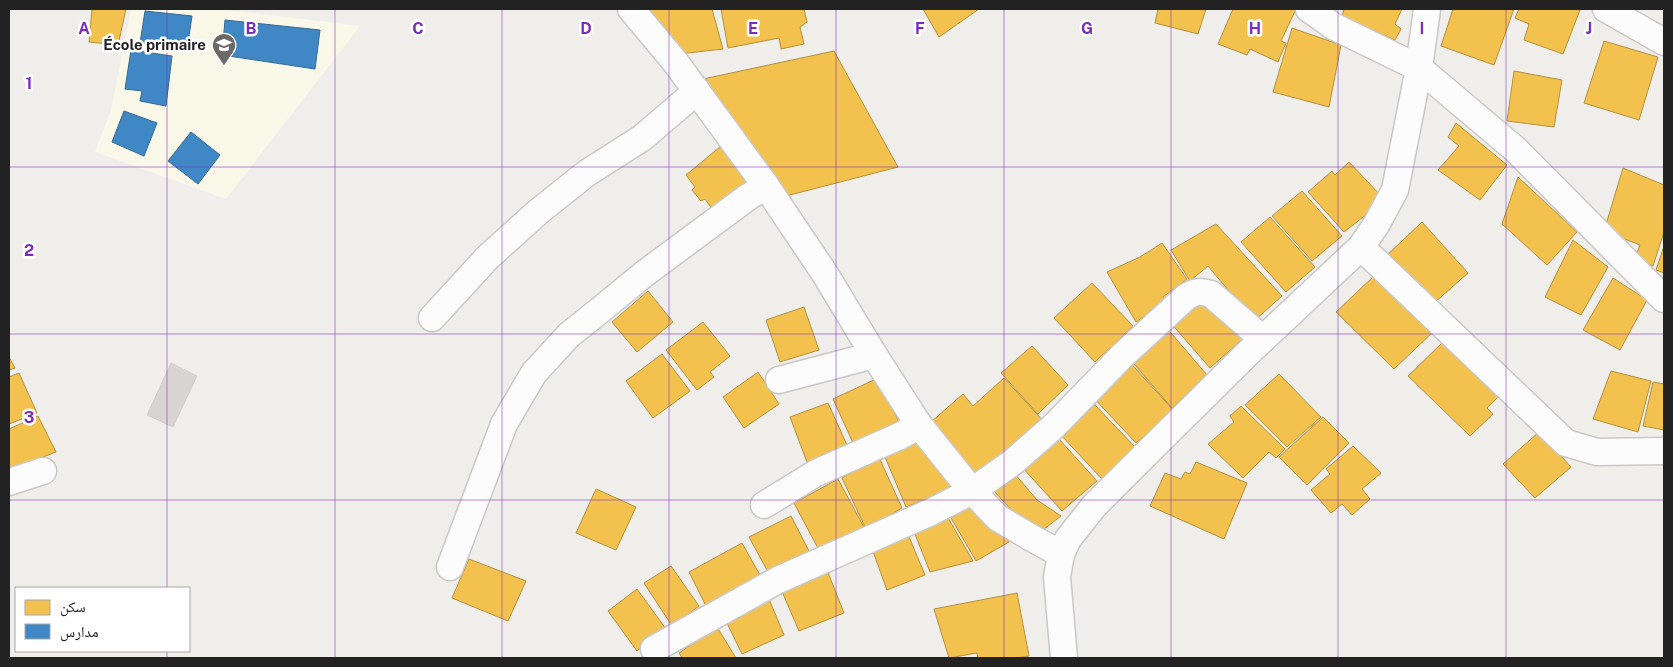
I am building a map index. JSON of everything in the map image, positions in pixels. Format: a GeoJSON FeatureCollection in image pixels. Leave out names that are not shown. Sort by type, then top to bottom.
{"type":"FeatureCollection","features":[{"type":"Feature","properties":{"kind":"street"},"geometry":{"type":"LineString","coordinates":[[631,9],[676,63],[766,186],[825,274],[919,425],[972,491],[998,518],[1061,554]]}},
{"type":"Feature","properties":{"kind":"street"},"geometry":{"type":"LineString","coordinates":[[1309,9],[1333,26],[1419,68],[1515,149],[1664,299]]}},
{"type":"Feature","properties":{"kind":"street"},"geometry":{"type":"LineString","coordinates":[[1064,658],[1057,577],[1061,554],[1068,539],[1094,506],[1263,339],[1361,247],[1376,226],[1395,190],[1419,68],[1427,9]]}},
{"type":"Feature","properties":{"kind":"street"},"geometry":{"type":"LineString","coordinates":[[1606,9],[1664,42]]}},
{"type":"Feature","properties":{"kind":"street"},"geometry":{"type":"LineString","coordinates":[[432,318],[488,257],[538,212],[587,173],[642,138],[697,92]]}},
{"type":"Feature","properties":{"kind":"street"},"geometry":{"type":"LineString","coordinates":[[450,567],[504,424],[534,373],[569,335],[644,274],[766,186]]}},
{"type":"Feature","properties":{"kind":"street"},"geometry":{"type":"LineString","coordinates":[[1361,247],[1566,442],[1597,452],[1664,451]]}},
{"type":"Feature","properties":{"kind":"street"},"geometry":{"type":"LineString","coordinates":[[654,649],[778,580],[931,512],[972,491],[1013,462],[1054,426],[1122,356],[1193,292],[1202,291],[1211,294],[1263,339]]}},
{"type":"Feature","properties":{"kind":"street"},"geometry":{"type":"LineString","coordinates":[[779,380],[874,355]]}},
{"type":"Feature","properties":{"kind":"street"},"geometry":{"type":"LineString","coordinates":[[764,505],[816,473],[902,435],[919,425]]}},
{"type":"Feature","properties":{"kind":"street"},"geometry":{"type":"LineString","coordinates":[[9,482],[43,471]]}},
{"type":"Feature","properties":{"kind":"shaded area","name":"École primaire"},"geometry":{"type":"Polygon","coordinates":[[[131,9],[218,9],[360,26],[226,199],[95,152],[111,110],[131,9]]]}},
{"type":"Feature","properties":{"kind":"building: سكن"},"geometry":{"type":"Polygon","coordinates":[[[92,9],[126,9],[118,45],[89,42],[92,9]]]}},
{"type":"Feature","properties":{"kind":"building: سكن"},"geometry":{"type":"Polygon","coordinates":[[[647,9],[712,9],[723,49],[679,54],[647,9]]]}},
{"type":"Feature","properties":{"kind":"building: سكن"},"geometry":{"type":"Polygon","coordinates":[[[721,9],[804,9],[807,22],[800,27],[804,44],[781,49],[779,38],[728,48],[721,9]]]}},
{"type":"Feature","properties":{"kind":"building: سكن"},"geometry":{"type":"Polygon","coordinates":[[[923,9],[979,9],[939,37],[923,9]]]}},
{"type":"Feature","properties":{"kind":"building: سكن"},"geometry":{"type":"Polygon","coordinates":[[[1158,9],[1206,9],[1198,34],[1155,23],[1158,9]]]}},
{"type":"Feature","properties":{"kind":"building: سكن"},"geometry":{"type":"Polygon","coordinates":[[[1233,9],[1296,9],[1281,41],[1286,43],[1278,62],[1250,49],[1247,55],[1218,44],[1233,9]]]}},
{"type":"Feature","properties":{"kind":"building: سكن"},"geometry":{"type":"Polygon","coordinates":[[[1340,9],[1402,9],[1395,24],[1401,29],[1395,40],[1370,29],[1340,22],[1344,10],[1340,9]]]}},
{"type":"Feature","properties":{"kind":"building: سكن"},"geometry":{"type":"Polygon","coordinates":[[[1453,9],[1514,9],[1494,65],[1441,46],[1453,9]]]}},
{"type":"Feature","properties":{"kind":"building: سكن"},"geometry":{"type":"Polygon","coordinates":[[[1519,9],[1580,10],[1563,54],[1524,40],[1529,24],[1515,18],[1519,9]]]}},
{"type":"Feature","properties":{"kind":"building: سكن"},"geometry":{"type":"Polygon","coordinates":[[[1292,28],[1341,45],[1329,107],[1273,92],[1292,28]]]}},
{"type":"Feature","properties":{"kind":"building: سكن"},"geometry":{"type":"Polygon","coordinates":[[[1604,41],[1658,57],[1639,120],[1584,103],[1604,41]]]}},
{"type":"Feature","properties":{"kind":"building: سكن"},"geometry":{"type":"Polygon","coordinates":[[[834,51],[898,167],[786,196],[703,79],[834,51]]]}},
{"type":"Feature","properties":{"kind":"building: سكن"},"geometry":{"type":"Polygon","coordinates":[[[1514,71],[1562,80],[1554,127],[1507,121],[1514,71]]]}},
{"type":"Feature","properties":{"kind":"building: سكن"},"geometry":{"type":"Polygon","coordinates":[[[1456,123],[1507,165],[1480,200],[1438,170],[1459,146],[1448,137],[1456,123]]]}},
{"type":"Feature","properties":{"kind":"building: سكن"},"geometry":{"type":"Polygon","coordinates":[[[721,146],[749,181],[713,210],[705,199],[701,201],[692,190],[695,187],[686,175],[721,146]]]}},
{"type":"Feature","properties":{"kind":"building: سكن"},"geometry":{"type":"Polygon","coordinates":[[[1349,162],[1383,198],[1370,208],[1372,210],[1344,232],[1308,192],[1332,171],[1335,175],[1349,162]]]}},
{"type":"Feature","properties":{"kind":"building: سكن"},"geometry":{"type":"Polygon","coordinates":[[[1623,168],[1664,185],[1664,232],[1653,266],[1635,258],[1640,245],[1604,231],[1623,168]]]}},
{"type":"Feature","properties":{"kind":"building: سكن"},"geometry":{"type":"Polygon","coordinates":[[[1518,177],[1577,232],[1547,265],[1502,224],[1518,177]]]}},
{"type":"Feature","properties":{"kind":"building: سكن"},"geometry":{"type":"Polygon","coordinates":[[[1302,191],[1342,236],[1312,261],[1272,216],[1302,191]]]}},
{"type":"Feature","properties":{"kind":"building: سكن"},"geometry":{"type":"Polygon","coordinates":[[[1270,217],[1315,267],[1286,292],[1241,242],[1270,217]]]}},
{"type":"Feature","properties":{"kind":"building: سكن"},"geometry":{"type":"Polygon","coordinates":[[[1422,222],[1468,273],[1433,304],[1384,258],[1422,222]]]}},
{"type":"Feature","properties":{"kind":"building: سكن"},"geometry":{"type":"Polygon","coordinates":[[[1216,224],[1282,296],[1254,321],[1208,266],[1190,281],[1171,250],[1216,224]]]}},
{"type":"Feature","properties":{"kind":"building: سكن"},"geometry":{"type":"Polygon","coordinates":[[[1573,240],[1608,267],[1581,315],[1545,297],[1573,240]]]}},
{"type":"Feature","properties":{"kind":"building: سكن"},"geometry":{"type":"Polygon","coordinates":[[[1162,243],[1187,279],[1163,297],[1166,301],[1136,322],[1107,272],[1140,257],[1162,243]]]}},
{"type":"Feature","properties":{"kind":"building: سكن"},"geometry":{"type":"Polygon","coordinates":[[[1664,246],[1664,273],[1656,270],[1664,246]]]}},
{"type":"Feature","properties":{"kind":"building: سكن"},"geometry":{"type":"Polygon","coordinates":[[[1375,275],[1434,331],[1394,369],[1336,312],[1375,275]]]}},
{"type":"Feature","properties":{"kind":"building: سكن"},"geometry":{"type":"Polygon","coordinates":[[[1613,278],[1647,300],[1620,350],[1583,330],[1613,278]]]}},
{"type":"Feature","properties":{"kind":"building: سكن"},"geometry":{"type":"Polygon","coordinates":[[[1092,283],[1133,326],[1095,362],[1054,318],[1092,283]]]}},
{"type":"Feature","properties":{"kind":"building: سكن"},"geometry":{"type":"Polygon","coordinates":[[[648,291],[673,322],[637,352],[612,322],[648,291]]]}},
{"type":"Feature","properties":{"kind":"building: سكن"},"geometry":{"type":"Polygon","coordinates":[[[1199,295],[1244,338],[1210,368],[1169,321],[1199,295]]]}},
{"type":"Feature","properties":{"kind":"building: سكن"},"geometry":{"type":"Polygon","coordinates":[[[804,307],[819,350],[780,362],[766,320],[804,307]]]}},
{"type":"Feature","properties":{"kind":"building: سكن"},"geometry":{"type":"Polygon","coordinates":[[[703,322],[730,356],[710,372],[714,377],[697,390],[666,350],[703,322]]]}},
{"type":"Feature","properties":{"kind":"building: سكن"},"geometry":{"type":"Polygon","coordinates":[[[1165,326],[1207,375],[1172,408],[1128,357],[1165,326]]]}},
{"type":"Feature","properties":{"kind":"building: سكن"},"geometry":{"type":"Polygon","coordinates":[[[1442,343],[1498,397],[1487,408],[1493,414],[1470,436],[1408,376],[1442,343]]]}},
{"type":"Feature","properties":{"kind":"building: سكن"},"geometry":{"type":"Polygon","coordinates":[[[1032,346],[1068,385],[1038,414],[1001,373],[1032,346]]]}},
{"type":"Feature","properties":{"kind":"building: سكن"},"geometry":{"type":"Polygon","coordinates":[[[662,354],[690,391],[653,418],[626,381],[662,354]]]}},
{"type":"Feature","properties":{"kind":"building: سكن"},"geometry":{"type":"Polygon","coordinates":[[[9,357],[15,368],[9,370],[9,357]]]}},
{"type":"Feature","properties":{"kind":"building: سكن"},"geometry":{"type":"Polygon","coordinates":[[[1127,359],[1174,411],[1136,443],[1091,395],[1127,359]]]}},
{"type":"Feature","properties":{"kind":"building: سكن"},"geometry":{"type":"Polygon","coordinates":[[[1611,371],[1651,381],[1638,432],[1593,419],[1611,371]]]}},
{"type":"Feature","properties":{"kind":"building: سكن"},"geometry":{"type":"Polygon","coordinates":[[[758,372],[779,404],[744,428],[723,397],[758,372]]]}},
{"type":"Feature","properties":{"kind":"building: سكن"},"geometry":{"type":"Polygon","coordinates":[[[19,373],[37,413],[9,424],[9,377],[19,373]]]}},
{"type":"Feature","properties":{"kind":"building: سكن"},"geometry":{"type":"Polygon","coordinates":[[[1279,374],[1321,417],[1287,447],[1245,405],[1279,374]]]}},
{"type":"Feature","properties":{"kind":"building: سكن"},"geometry":{"type":"Polygon","coordinates":[[[878,378],[899,422],[854,445],[833,399],[878,378]]]}},
{"type":"Feature","properties":{"kind":"building: سكن"},"geometry":{"type":"Polygon","coordinates":[[[1004,378],[1046,424],[981,480],[943,441],[931,422],[963,394],[973,406],[1004,378]]]}},
{"type":"Feature","properties":{"kind":"building: سكن"},"geometry":{"type":"Polygon","coordinates":[[[1653,382],[1664,384],[1664,430],[1643,426],[1653,382]]]}},
{"type":"Feature","properties":{"kind":"building: سكن"},"geometry":{"type":"Polygon","coordinates":[[[828,403],[847,445],[807,462],[790,417],[828,403]]]}},
{"type":"Feature","properties":{"kind":"building: سكن"},"geometry":{"type":"Polygon","coordinates":[[[1094,404],[1136,448],[1102,479],[1059,433],[1094,404]]]}},
{"type":"Feature","properties":{"kind":"building: سكن"},"geometry":{"type":"Polygon","coordinates":[[[1241,406],[1285,449],[1276,458],[1269,452],[1243,478],[1208,444],[1234,422],[1230,416],[1241,406]]]}},
{"type":"Feature","properties":{"kind":"building: سكن"},"geometry":{"type":"Polygon","coordinates":[[[38,416],[56,452],[9,470],[9,429],[38,416]]]}},
{"type":"Feature","properties":{"kind":"building: سكن"},"geometry":{"type":"Polygon","coordinates":[[[1323,417],[1349,443],[1307,485],[1279,457],[1323,417]]]}},
{"type":"Feature","properties":{"kind":"building: سكن"},"geometry":{"type":"Polygon","coordinates":[[[1539,432],[1571,467],[1535,498],[1503,464],[1539,432]]]}},
{"type":"Feature","properties":{"kind":"building: سكن"},"geometry":{"type":"Polygon","coordinates":[[[1058,438],[1097,481],[1062,511],[1021,466],[1058,438]]]}},
{"type":"Feature","properties":{"kind":"building: سكن"},"geometry":{"type":"Polygon","coordinates":[[[915,439],[957,487],[906,507],[883,452],[915,439]]]}},
{"type":"Feature","properties":{"kind":"building: سكن"},"geometry":{"type":"Polygon","coordinates":[[[1353,446],[1381,473],[1362,489],[1370,499],[1352,515],[1342,504],[1331,513],[1311,490],[1330,474],[1326,469],[1353,446]]]}},
{"type":"Feature","properties":{"kind":"building: سكن"},"geometry":{"type":"Polygon","coordinates":[[[878,455],[902,508],[866,529],[842,478],[878,455]]]}},
{"type":"Feature","properties":{"kind":"building: سكن"},"geometry":{"type":"Polygon","coordinates":[[[1196,462],[1247,483],[1224,539],[1150,506],[1165,473],[1181,479],[1185,472],[1190,474],[1196,462]]]}},
{"type":"Feature","properties":{"kind":"building: سكن"},"geometry":{"type":"Polygon","coordinates":[[[1014,473],[1037,500],[1061,516],[1035,536],[993,490],[1014,473]]]}},
{"type":"Feature","properties":{"kind":"building: سكن"},"geometry":{"type":"Polygon","coordinates":[[[838,479],[865,529],[820,552],[794,503],[838,479]]]}},
{"type":"Feature","properties":{"kind":"building: سكن"},"geometry":{"type":"Polygon","coordinates":[[[596,489],[636,507],[616,550],[576,533],[596,489]]]}},
{"type":"Feature","properties":{"kind":"building: سكن"},"geometry":{"type":"Polygon","coordinates":[[[976,502],[1009,542],[976,561],[951,518],[976,502]]]}},
{"type":"Feature","properties":{"kind":"building: سكن"},"geometry":{"type":"Polygon","coordinates":[[[791,516],[810,553],[768,572],[749,537],[791,516]]]}},
{"type":"Feature","properties":{"kind":"building: سكن"},"geometry":{"type":"Polygon","coordinates":[[[947,516],[973,561],[930,572],[913,529],[947,516]]]}},
{"type":"Feature","properties":{"kind":"building: سكن"},"geometry":{"type":"Polygon","coordinates":[[[907,532],[925,575],[887,590],[871,546],[907,532]]]}},
{"type":"Feature","properties":{"kind":"building: سكن"},"geometry":{"type":"Polygon","coordinates":[[[742,543],[760,575],[706,606],[689,572],[742,543]]]}},
{"type":"Feature","properties":{"kind":"building: سكن"},"geometry":{"type":"Polygon","coordinates":[[[469,559],[526,581],[508,621],[452,598],[469,559]]]}},
{"type":"Feature","properties":{"kind":"building: سكن"},"geometry":{"type":"Polygon","coordinates":[[[671,566],[699,606],[672,626],[644,583],[671,566]]]}},
{"type":"Feature","properties":{"kind":"building: سكن"},"geometry":{"type":"Polygon","coordinates":[[[827,570],[844,613],[799,631],[781,589],[827,570]]]}},
{"type":"Feature","properties":{"kind":"building: سكن"},"geometry":{"type":"Polygon","coordinates":[[[637,589],[666,629],[637,651],[608,611],[637,589]]]}},
{"type":"Feature","properties":{"kind":"building: سكن"},"geometry":{"type":"Polygon","coordinates":[[[1017,593],[1029,656],[978,658],[977,653],[949,658],[934,609],[1017,593]]]}},
{"type":"Feature","properties":{"kind":"building: سكن"},"geometry":{"type":"Polygon","coordinates":[[[769,599],[784,635],[742,654],[726,621],[769,599]]]}},
{"type":"Feature","properties":{"kind":"building: سكن"},"geometry":{"type":"Polygon","coordinates":[[[717,627],[736,658],[682,658],[679,653],[717,627]]]}},
{"type":"Feature","properties":{"kind":"building: مدارس"},"geometry":{"type":"Polygon","coordinates":[[[145,11],[192,16],[187,49],[140,43],[145,11]]]}},
{"type":"Feature","properties":{"kind":"building: مدارس"},"geometry":{"type":"Polygon","coordinates":[[[225,20],[320,30],[315,69],[222,55],[225,20]]]}},
{"type":"Feature","properties":{"kind":"building: مدارس"},"geometry":{"type":"Polygon","coordinates":[[[131,50],[172,56],[166,106],[140,101],[142,91],[125,89],[131,50]]]}},
{"type":"Feature","properties":{"kind":"building: مدارس"},"geometry":{"type":"Polygon","coordinates":[[[124,111],[157,123],[144,156],[112,142],[124,111]]]}},
{"type":"Feature","properties":{"kind":"building: مدارس"},"geometry":{"type":"Polygon","coordinates":[[[191,132],[220,155],[198,184],[168,161],[191,132]]]}},
{"type":"Feature","properties":{"kind":"building: أخرى"},"geometry":{"type":"Polygon","coordinates":[[[171,363],[197,376],[173,427],[147,415],[171,363]]]}},
{"type":"Feature","properties":{"kind":"place","name":"École primaire"},"geometry":{"type":"Point","coordinates":[224,66]}}]}
